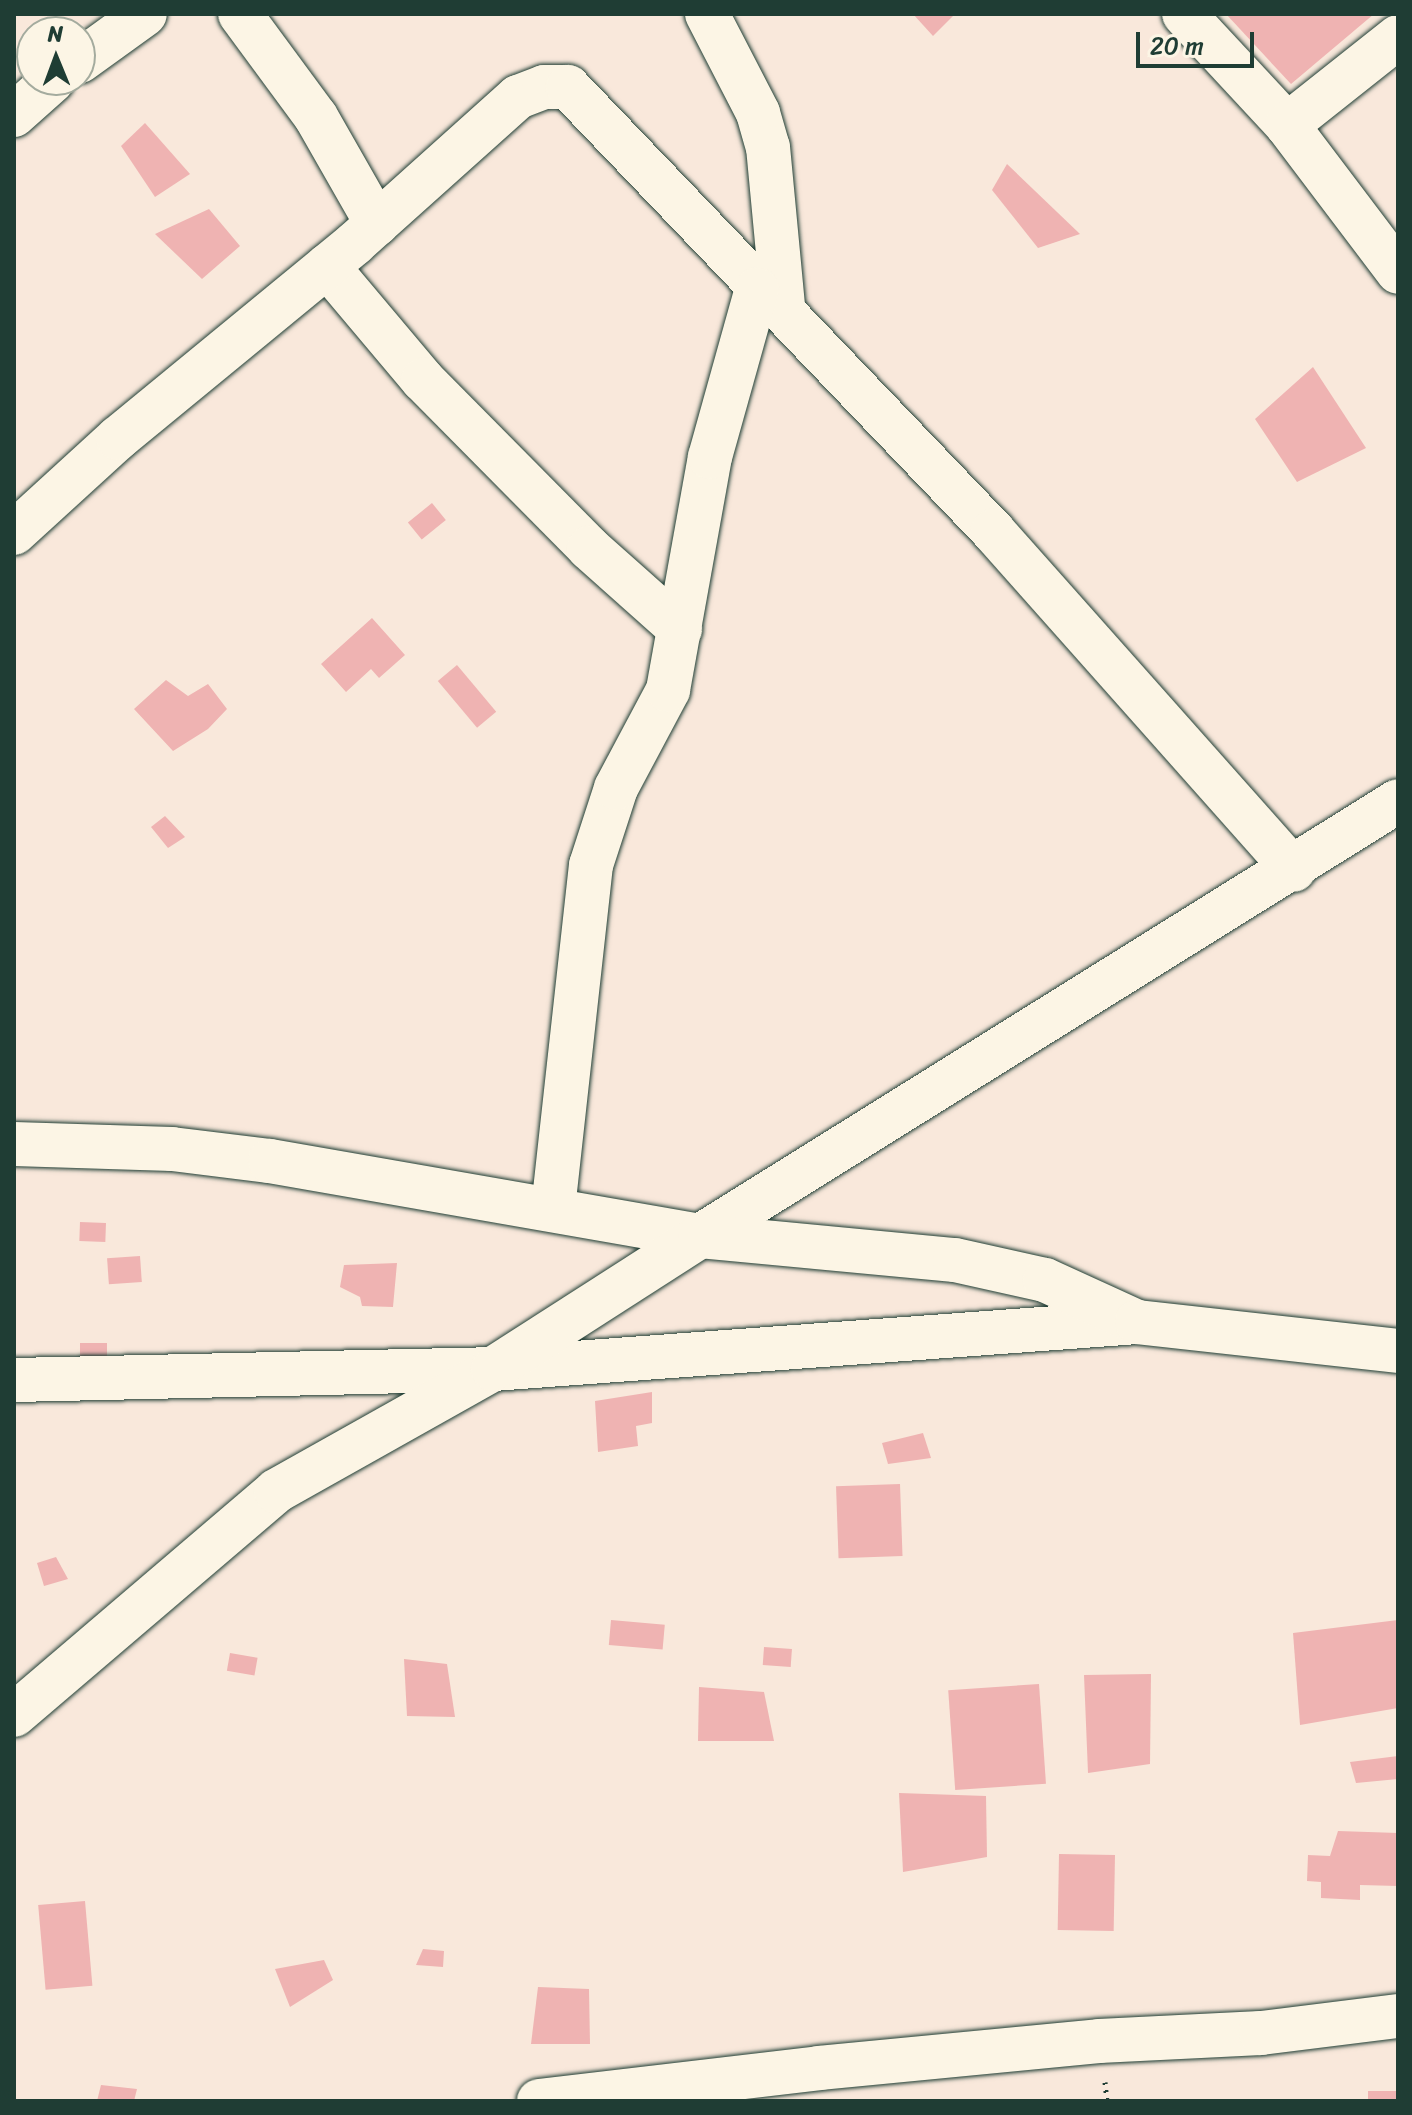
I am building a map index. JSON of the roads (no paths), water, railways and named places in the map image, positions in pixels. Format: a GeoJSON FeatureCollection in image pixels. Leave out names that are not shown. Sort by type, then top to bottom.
{"type":"FeatureCollection","features":[{"type":"Feature","properties":{"kind":"street"},"geometry":{"type":"LineString","coordinates":[[96,49],[145,14]]}},
{"type":"Feature","properties":{"kind":"street"},"geometry":{"type":"LineString","coordinates":[[240,14],[316,117],[377,224]]}},
{"type":"Feature","properties":{"kind":"street"},"geometry":{"type":"LineString","coordinates":[[553,1209],[591,865],[616,788],[668,690],[710,457],[770,298],[768,147],[758,113],[707,14]]}},
{"type":"Feature","properties":{"kind":"street"},"geometry":{"type":"LineString","coordinates":[[1184,14],[1287,125],[1398,272]]}},
{"type":"Feature","properties":{"kind":"street"},"geometry":{"type":"LineString","coordinates":[[1287,125],[1398,37]]}},
{"type":"Feature","properties":{"kind":"street"},"geometry":{"type":"LineString","coordinates":[[14,533],[118,438],[377,224],[518,97],[544,87],[568,87],[993,531],[1294,870]]}},
{"type":"Feature","properties":{"kind":"street"},"geometry":{"type":"LineString","coordinates":[[14,115],[35,96]]}},
{"type":"Feature","properties":{"kind":"street"},"geometry":{"type":"LineString","coordinates":[[327,266],[423,380],[589,548],[680,629]]}},
{"type":"Feature","properties":{"kind":"street"},"geometry":{"type":"LineString","coordinates":[[14,1715],[276,1491],[493,1369],[700,1236],[1294,870],[1398,801]]}},
{"type":"Feature","properties":{"kind":"street"},"geometry":{"type":"LineString","coordinates":[[14,1144],[172,1149],[270,1161],[553,1209],[614,1225],[955,1260],[1045,1280],[1137,1322]]}},
{"type":"Feature","properties":{"kind":"street"},"geometry":{"type":"LineString","coordinates":[[14,1380],[493,1369],[1137,1322],[1398,1351]]}},
{"type":"Feature","properties":{"kind":"street"},"geometry":{"type":"LineString","coordinates":[[539,2101],[822,2084],[1099,2041],[1261,2033],[1398,2016]]}}]}
